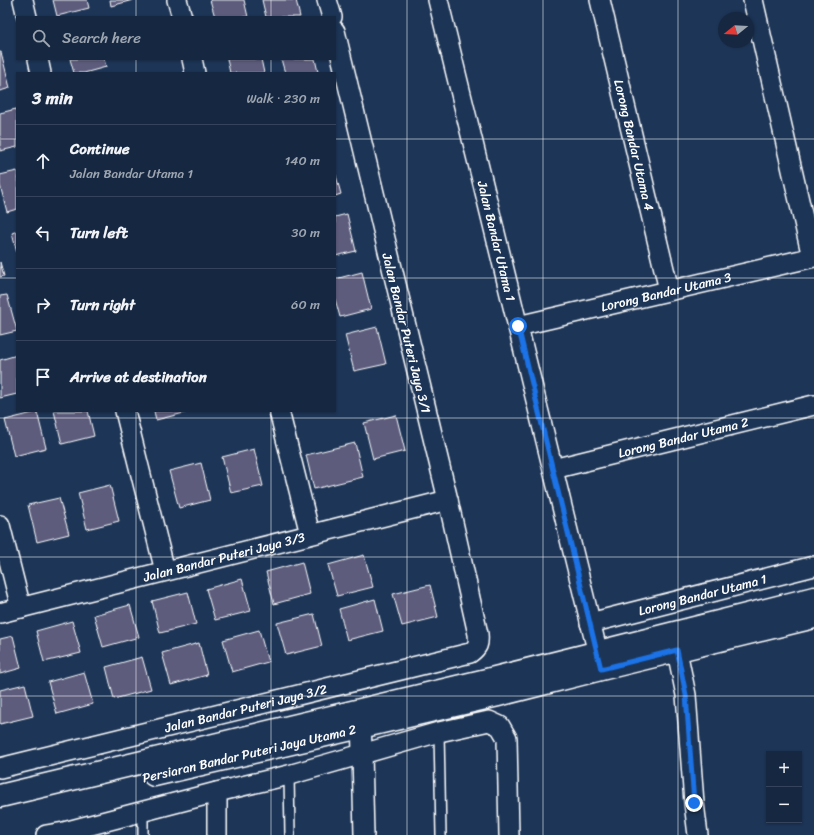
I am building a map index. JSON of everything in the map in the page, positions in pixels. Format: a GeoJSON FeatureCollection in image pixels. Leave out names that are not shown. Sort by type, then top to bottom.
{"type":"FeatureCollection","features":[{"type":"Feature","properties":{"kind":"street"},"geometry":{"type":"LineString","coordinates":[[23,0],[27,16]]}},
{"type":"Feature","properties":{"kind":"street"},"geometry":{"type":"LineString","coordinates":[[177,0],[182,16]]}},
{"type":"Feature","properties":{"kind":"street"},"geometry":{"type":"LineString","coordinates":[[327,0],[332,16]]}},
{"type":"Feature","properties":{"kind":"street","name":"Jalan Bandar Utama 1"},"geometry":{"type":"LineString","coordinates":[[438,0],[599,660]]}},
{"type":"Feature","properties":{"kind":"street","name":"Lorong Bandar Utama 4"},"geometry":{"type":"LineString","coordinates":[[600,0],[669,290]]}},
{"type":"Feature","properties":{"kind":"street"},"geometry":{"type":"LineString","coordinates":[[753,0],[813,257]]}},
{"type":"Feature","properties":{"kind":"street","name":"Jalan Bandar Puteri Jaya 3/1"},"geometry":{"type":"LineString","coordinates":[[336,35],[448,500],[478,634]]}},
{"type":"Feature","properties":{"kind":"street"},"geometry":{"type":"LineString","coordinates":[[38,60],[41,72]]}},
{"type":"Feature","properties":{"kind":"street"},"geometry":{"type":"LineString","coordinates":[[192,60],[195,72]]}},
{"type":"Feature","properties":{"kind":"street","name":"Lorong Bandar Utama 3"},"geometry":{"type":"LineString","coordinates":[[518,326],[813,257]]}},
{"type":"Feature","properties":{"kind":"street","name":"Lorong Bandar Utama 2"},"geometry":{"type":"LineString","coordinates":[[553,469],[814,405]]}},
{"type":"Feature","properties":{"kind":"street"},"geometry":{"type":"LineString","coordinates":[[126,412],[166,571]]}},
{"type":"Feature","properties":{"kind":"street"},"geometry":{"type":"LineString","coordinates":[[279,412],[310,534]]}},
{"type":"Feature","properties":{"kind":"street","name":"Jalan Bandar Puteri Jaya 3/3"},"geometry":{"type":"LineString","coordinates":[[0,613],[448,500]]}},
{"type":"Feature","properties":{"kind":"street"},"geometry":{"type":"LineString","coordinates":[[0,525],[20,608]]}},
{"type":"Feature","properties":{"kind":"street","name":"Lorong Bandar Utama 1"},"geometry":{"type":"LineString","coordinates":[[590,623],[814,566]]}},
{"type":"Feature","properties":{"kind":"street"},"geometry":{"type":"LineString","coordinates":[[599,660],[814,598]]}},
{"type":"Feature","properties":{"kind":"street"},"geometry":{"type":"LineString","coordinates":[[599,660],[677,650],[814,618]]}},
{"type":"Feature","properties":{"kind":"street","name":"Jalan Bandar Puteri Jaya 3/2"},"geometry":{"type":"LineString","coordinates":[[0,768],[470,653],[476,648],[479,641],[478,634]]}},
{"type":"Feature","properties":{"kind":"street"},"geometry":{"type":"LineString","coordinates":[[677,650],[686,695],[698,835]]}},
{"type":"Feature","properties":{"kind":"street","name":"Persiaran Bandar Puteri Jaya Utama 2"},"geometry":{"type":"LineString","coordinates":[[0,810],[361,718],[599,660]]}},
{"type":"Feature","properties":{"kind":"street"},"geometry":{"type":"LineString","coordinates":[[361,718],[364,835]]}},
{"type":"Feature","properties":{"kind":"street","name":"Persiaran Bandar Puteri Jaya Utama 2"},"geometry":{"type":"LineString","coordinates":[[0,796],[361,718]]}},
{"type":"Feature","properties":{"kind":"street"},"geometry":{"type":"LineString","coordinates":[[58,834],[217,792],[289,775],[439,732],[489,721],[500,726],[507,738],[509,835]]}},
{"type":"Feature","properties":{"kind":"street"},"geometry":{"type":"LineString","coordinates":[[217,792],[217,835]]}},
{"type":"Feature","properties":{"kind":"lane"},"geometry":{"type":"LineString","coordinates":[[439,732],[441,835]]}},
{"type":"Feature","properties":{"kind":"lane"},"geometry":{"type":"LineString","coordinates":[[289,775],[290,835]]}},
{"type":"Feature","properties":{"kind":"lane"},"geometry":{"type":"LineString","coordinates":[[143,811],[144,835]]}},
{"type":"Feature","properties":{"kind":"building"},"geometry":{"type":"Polygon","coordinates":[[[53,0],[87,0],[89,8],[57,16],[53,0]]]}},
{"type":"Feature","properties":{"kind":"building"},"geometry":{"type":"Polygon","coordinates":[[[110,0],[133,0],[111,6],[110,0]]]}},
{"type":"Feature","properties":{"kind":"building"},"geometry":{"type":"Polygon","coordinates":[[[210,0],[244,0],[248,16],[215,16],[210,0]]]}},
{"type":"Feature","properties":{"kind":"building"},"geometry":{"type":"Polygon","coordinates":[[[262,0],[296,0],[300,16],[266,16],[262,0]]]}},
{"type":"Feature","properties":{"kind":"building"},"geometry":{"type":"Polygon","coordinates":[[[0,52],[10,88],[0,91],[0,52]]]}},
{"type":"Feature","properties":{"kind":"building"},"geometry":{"type":"Polygon","coordinates":[[[70,60],[104,60],[106,67],[88,72],[74,72],[70,60]]]}},
{"type":"Feature","properties":{"kind":"building"},"geometry":{"type":"Polygon","coordinates":[[[227,60],[261,60],[264,72],[230,72],[227,60]]]}},
{"type":"Feature","properties":{"kind":"building"},"geometry":{"type":"Polygon","coordinates":[[[281,60],[315,60],[318,72],[285,72],[281,60]]]}},
{"type":"Feature","properties":{"kind":"building"},"geometry":{"type":"Polygon","coordinates":[[[16,109],[16,147],[0,151],[0,113],[16,109]]]}},
{"type":"Feature","properties":{"kind":"building"},"geometry":{"type":"Polygon","coordinates":[[[16,171],[16,209],[7,212],[0,185],[0,175],[16,171]]]}},
{"type":"Feature","properties":{"kind":"building"},"geometry":{"type":"Polygon","coordinates":[[[336,176],[341,194],[336,196],[336,176]]]}},
{"type":"Feature","properties":{"kind":"building"},"geometry":{"type":"Polygon","coordinates":[[[347,214],[356,251],[336,256],[336,217],[347,214]]]}},
{"type":"Feature","properties":{"kind":"building"},"geometry":{"type":"Polygon","coordinates":[[[16,231],[16,249],[12,233],[16,231]]]}},
{"type":"Feature","properties":{"kind":"building"},"geometry":{"type":"Polygon","coordinates":[[[0,262],[4,276],[0,277],[0,262]]]}},
{"type":"Feature","properties":{"kind":"building"},"geometry":{"type":"Polygon","coordinates":[[[362,272],[371,309],[340,317],[336,303],[336,279],[362,272]]]}},
{"type":"Feature","properties":{"kind":"building"},"geometry":{"type":"Polygon","coordinates":[[[7,295],[16,331],[0,335],[0,296],[7,295]]]}},
{"type":"Feature","properties":{"kind":"building"},"geometry":{"type":"Polygon","coordinates":[[[377,327],[386,364],[354,371],[345,335],[377,327]]]}},
{"type":"Feature","properties":{"kind":"building"},"geometry":{"type":"Polygon","coordinates":[[[16,355],[16,394],[0,398],[0,360],[16,355]]]}},
{"type":"Feature","properties":{"kind":"building"},"geometry":{"type":"Polygon","coordinates":[[[37,412],[46,448],[14,456],[5,420],[37,412]]]}},
{"type":"Feature","properties":{"kind":"building"},"geometry":{"type":"Polygon","coordinates":[[[54,412],[88,412],[94,436],[62,444],[54,412]]]}},
{"type":"Feature","properties":{"kind":"building"},"geometry":{"type":"Polygon","coordinates":[[[154,412],[188,412],[156,420],[154,412]]]}},
{"type":"Feature","properties":{"kind":"building"},"geometry":{"type":"Polygon","coordinates":[[[396,415],[405,451],[373,459],[364,423],[396,415]]]}},
{"type":"Feature","properties":{"kind":"building"},"geometry":{"type":"Polygon","coordinates":[[[355,443],[363,477],[314,489],[306,455],[355,443]]]}},
{"type":"Feature","properties":{"kind":"building"},"geometry":{"type":"Polygon","coordinates":[[[254,449],[263,486],[231,493],[222,457],[254,449]]]}},
{"type":"Feature","properties":{"kind":"building"},"geometry":{"type":"Polygon","coordinates":[[[201,463],[210,500],[179,508],[169,471],[201,463]]]}},
{"type":"Feature","properties":{"kind":"building"},"geometry":{"type":"Polygon","coordinates":[[[110,485],[119,521],[87,529],[78,493],[110,485]]]}},
{"type":"Feature","properties":{"kind":"building"},"geometry":{"type":"Polygon","coordinates":[[[59,498],[69,534],[37,542],[28,505],[59,498]]]}},
{"type":"Feature","properties":{"kind":"building"},"geometry":{"type":"Polygon","coordinates":[[[364,555],[373,587],[337,596],[328,565],[364,555]]]}},
{"type":"Feature","properties":{"kind":"building"},"geometry":{"type":"Polygon","coordinates":[[[302,562],[310,594],[274,604],[266,572],[302,562]]]}},
{"type":"Feature","properties":{"kind":"building"},"geometry":{"type":"Polygon","coordinates":[[[242,579],[251,611],[215,620],[206,589],[242,579]]]}},
{"type":"Feature","properties":{"kind":"building"},"geometry":{"type":"Polygon","coordinates":[[[430,585],[438,617],[402,626],[393,594],[430,585]]]}},
{"type":"Feature","properties":{"kind":"building"},"geometry":{"type":"Polygon","coordinates":[[[188,592],[196,624],[160,633],[152,601],[188,592]]]}},
{"type":"Feature","properties":{"kind":"building"},"geometry":{"type":"Polygon","coordinates":[[[375,599],[383,631],[347,640],[339,609],[375,599]]]}},
{"type":"Feature","properties":{"kind":"building"},"geometry":{"type":"Polygon","coordinates":[[[130,605],[139,637],[103,647],[94,615],[130,605]]]}},
{"type":"Feature","properties":{"kind":"building"},"geometry":{"type":"Polygon","coordinates":[[[314,614],[322,646],[286,655],[277,623],[314,614]]]}},
{"type":"Feature","properties":{"kind":"building"},"geometry":{"type":"Polygon","coordinates":[[[72,621],[81,653],[44,662],[36,631],[72,621]]]}},
{"type":"Feature","properties":{"kind":"building"},"geometry":{"type":"Polygon","coordinates":[[[259,630],[268,662],[232,672],[223,640],[259,630]]]}},
{"type":"Feature","properties":{"kind":"building"},"geometry":{"type":"Polygon","coordinates":[[[13,636],[21,668],[0,674],[0,639],[13,636]]]}},
{"type":"Feature","properties":{"kind":"building"},"geometry":{"type":"Polygon","coordinates":[[[199,643],[207,675],[171,685],[162,653],[199,643]]]}},
{"type":"Feature","properties":{"kind":"building"},"geometry":{"type":"Polygon","coordinates":[[[142,657],[151,689],[114,699],[106,667],[142,657]]]}},
{"type":"Feature","properties":{"kind":"building"},"geometry":{"type":"Polygon","coordinates":[[[84,672],[93,704],[57,714],[48,682],[84,672]]]}},
{"type":"Feature","properties":{"kind":"building"},"geometry":{"type":"Polygon","coordinates":[[[25,684],[33,716],[0,724],[0,690],[25,684]]]}},
{"type":"Feature","properties":{"kind":"route"},"geometry":{"type":"LineString","coordinates":[[518,326],[601,669],[677,650],[686,695],[694,803]]}}]}
